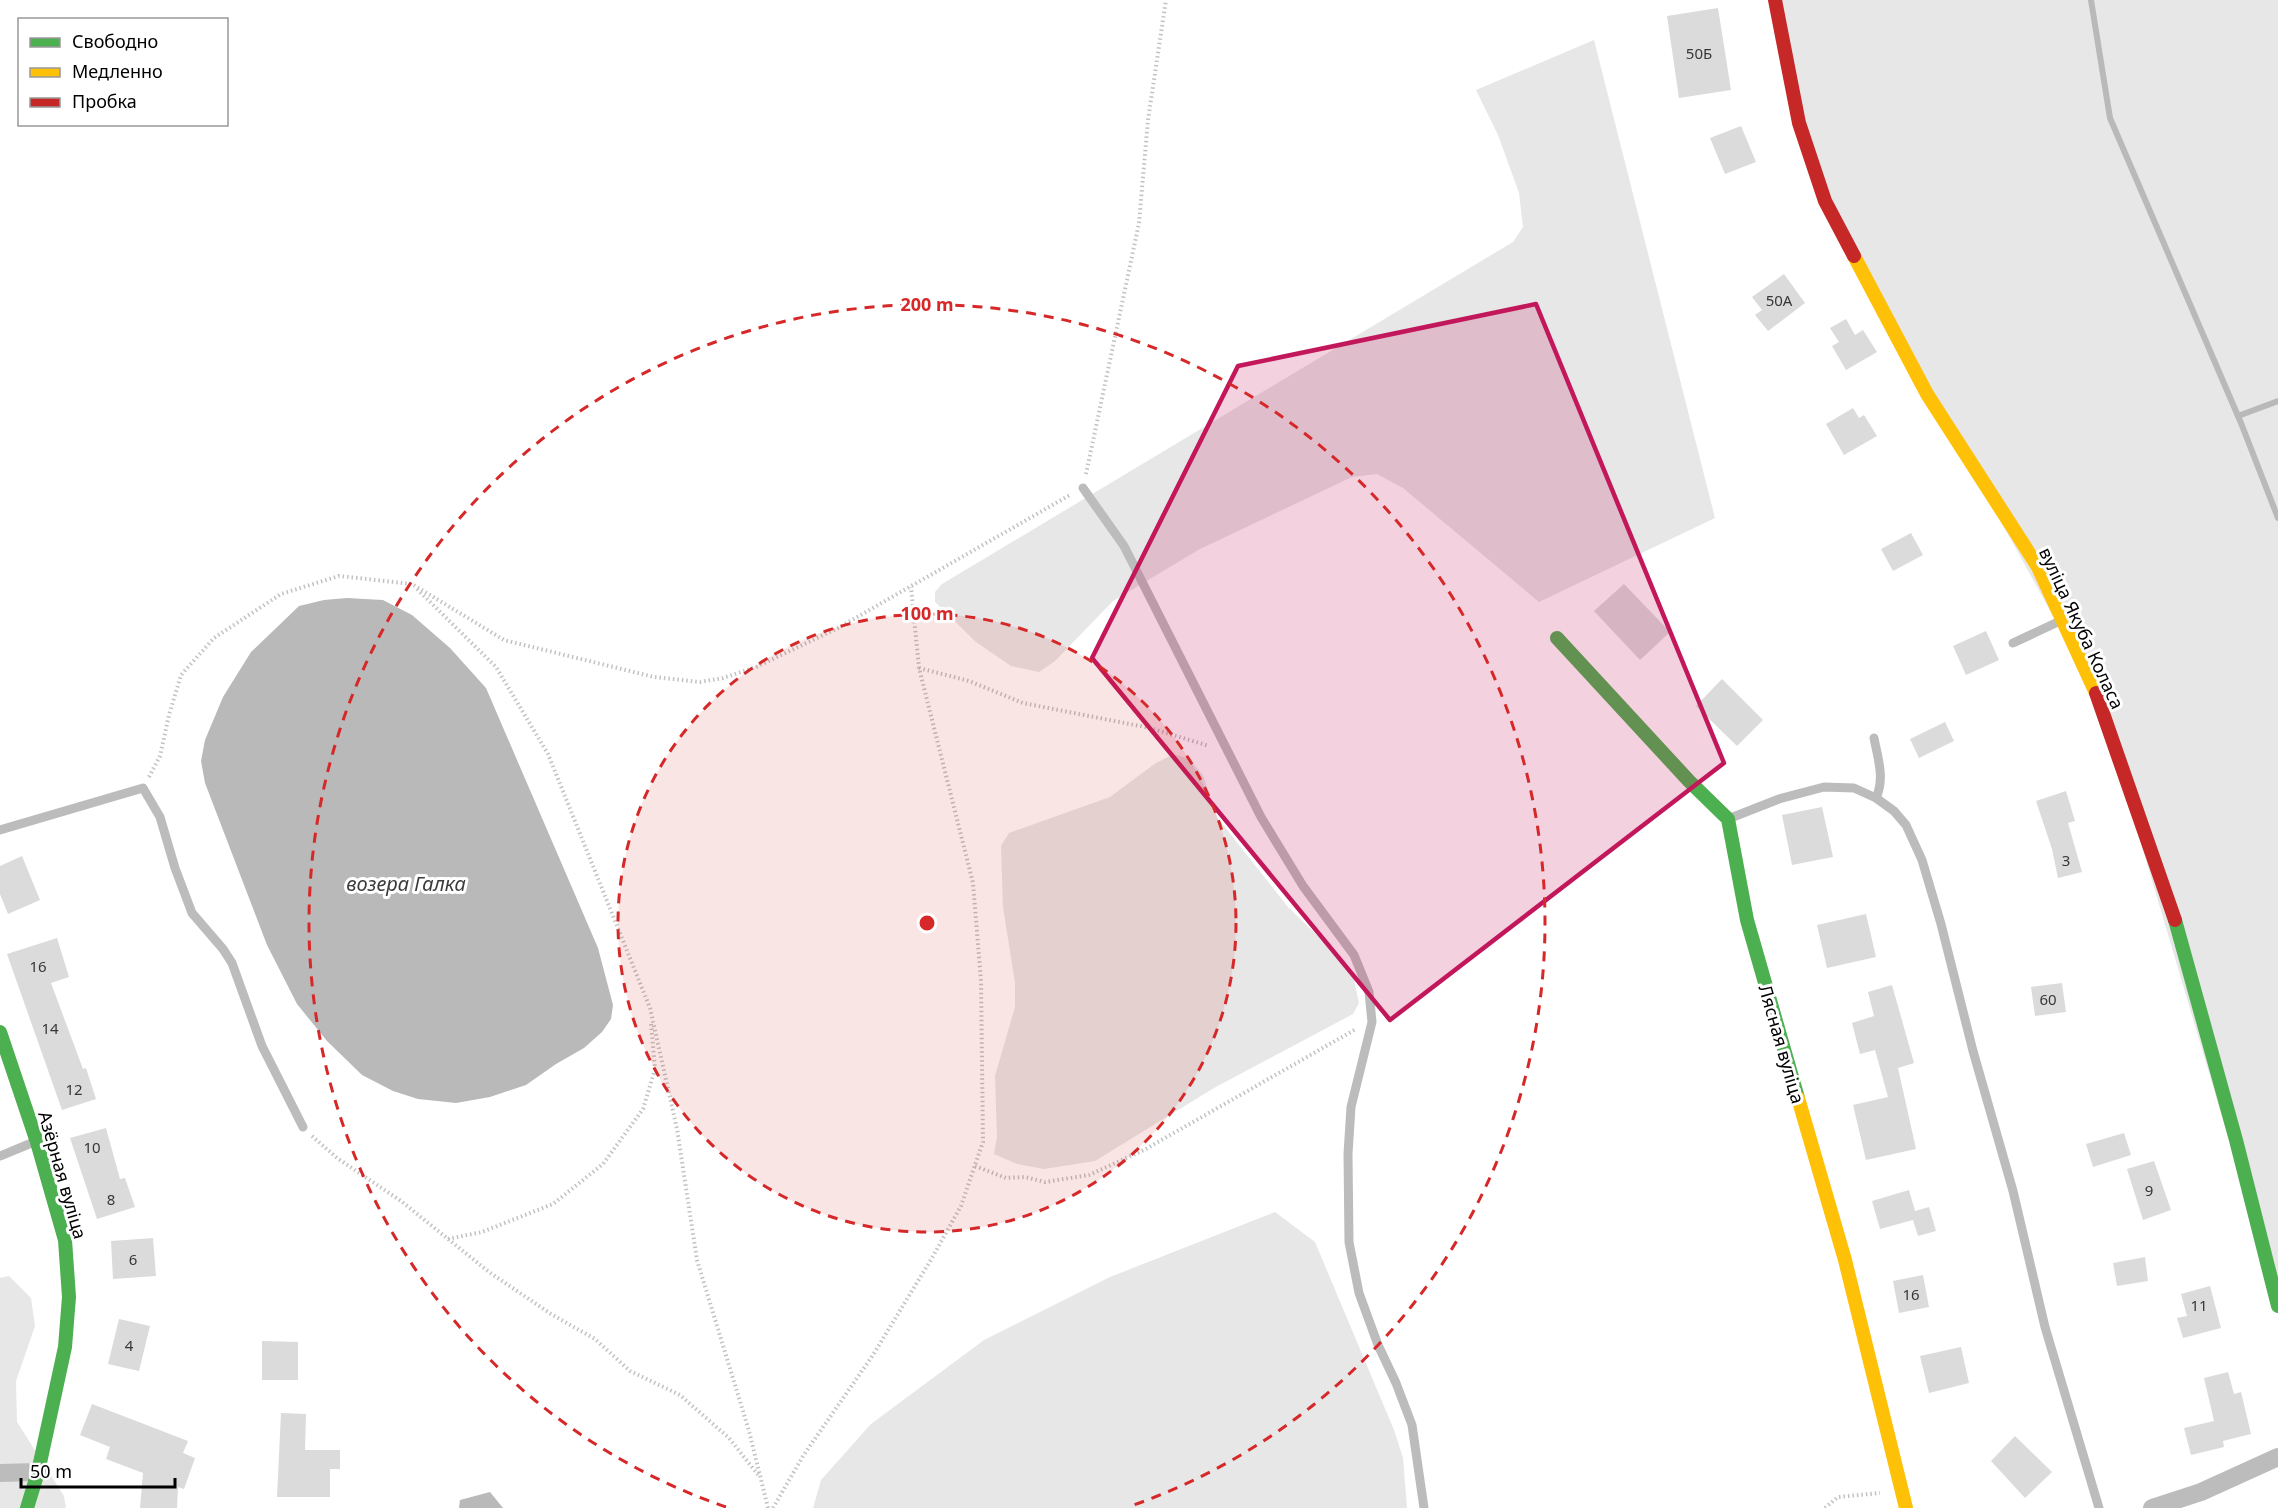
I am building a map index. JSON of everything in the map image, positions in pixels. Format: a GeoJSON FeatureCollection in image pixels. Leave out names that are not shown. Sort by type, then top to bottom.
{"type":"FeatureCollection","features":[{"type":"Feature","properties":{"kind":"street","name":"вуліца Якуба Коласа"},"geometry":{"type":"LineString","coordinates":[[1775,0],[1799,123],[1825,201],[1927,394],[2038,567],[2098,698],[2175,919],[2236,1140],[2278,1306]]}},
{"type":"Feature","properties":{"kind":"street"},"geometry":{"type":"LineString","coordinates":[[1557,638],[1689,782],[1728,819]]}},
{"type":"Feature","properties":{"kind":"street","name":"Лясная вуліца"},"geometry":{"type":"LineString","coordinates":[[1728,819],[1746,920],[1845,1260],[1906,1508]]}},
{"type":"Feature","properties":{"kind":"street","name":"Азёрная вуліца"},"geometry":{"type":"LineString","coordinates":[[0,1032],[65,1240],[69,1297],[65,1347],[38,1472],[27,1508]]}},
{"type":"Feature","properties":{"kind":"street"},"geometry":{"type":"LineString","coordinates":[[2152,1508],[2201,1492],[2278,1457]]}},
{"type":"Feature","properties":{"kind":"street"},"geometry":{"type":"LineString","coordinates":[[0,1473],[38,1472]]}},
{"type":"Feature","properties":{"kind":"lane"},"geometry":{"type":"LineString","coordinates":[[1083,488],[1124,546],[1261,817],[1303,886],[1354,955],[1369,992],[1372,1022],[1351,1107],[1348,1154],[1349,1242],[1359,1293],[1412,1425],[1424,1508]]}},
{"type":"Feature","properties":{"kind":"lane"},"geometry":{"type":"LineString","coordinates":[[2013,642],[2062,620]]}},
{"type":"Feature","properties":{"kind":"lane"},"geometry":{"type":"LineString","coordinates":[[1874,738],[1881,774],[1881,788],[1876,798]]}},
{"type":"Feature","properties":{"kind":"lane"},"geometry":{"type":"LineString","coordinates":[[1728,819],[1779,799],[1824,787],[1854,788],[1876,798],[1894,811],[1906,825],[1922,860],[1941,924],[1972,1051],[2013,1191],[2045,1327],[2099,1508]]}},
{"type":"Feature","properties":{"kind":"lane"},"geometry":{"type":"LineString","coordinates":[[0,830],[143,788],[160,818],[192,913],[232,963],[262,1046],[303,1127]]}},
{"type":"Feature","properties":{"kind":"lane"},"geometry":{"type":"LineString","coordinates":[[0,1156],[36,1142]]}},
{"type":"Feature","properties":{"kind":"path"},"geometry":{"type":"LineString","coordinates":[[143,788],[160,756],[181,675],[214,638],[281,594],[339,576],[412,584],[504,640],[654,677],[700,682],[723,678],[756,667],[838,628],[1083,488],[1139,223],[1148,120],[1166,0]]}},
{"type":"Feature","properties":{"kind":"path"},"geometry":{"type":"LineString","coordinates":[[412,584],[496,667],[548,754],[650,1008],[677,1129],[697,1260],[749,1431],[768,1508]]}},
{"type":"Feature","properties":{"kind":"path"},"geometry":{"type":"LineString","coordinates":[[773,1508],[803,1456],[873,1355],[932,1258],[961,1206],[983,1142],[981,981],[973,883],[919,668],[911,586]]}},
{"type":"Feature","properties":{"kind":"path"},"geometry":{"type":"LineString","coordinates":[[919,668],[969,681],[1023,703],[1150,728],[1227,751]]}},
{"type":"Feature","properties":{"kind":"path"},"geometry":{"type":"LineString","coordinates":[[447,1239],[482,1232],[553,1204],[603,1164],[643,1109],[655,1069],[650,1008]]}},
{"type":"Feature","properties":{"kind":"path"},"geometry":{"type":"LineString","coordinates":[[975,1166],[1006,1178],[1025,1177],[1045,1182],[1089,1175],[1144,1150],[1349,1031],[1372,1022]]}},
{"type":"Feature","properties":{"kind":"path"},"geometry":{"type":"LineString","coordinates":[[303,1127],[337,1158],[401,1202],[489,1272],[551,1314],[595,1339],[630,1371],[680,1395],[729,1438],[760,1477]]}},
{"type":"Feature","properties":{"kind":"path"},"geometry":{"type":"LineString","coordinates":[[1825,1508],[1838,1497],[1902,1491]]}},
{"type":"Feature","properties":{"kind":"highlighted area"},"geometry":{"type":"Polygon","coordinates":[[[1536,304],[1724,763],[1390,1020],[1092,658],[1238,366],[1536,304]]]}},
{"type":"Feature","properties":{"kind":"shaded area"},"geometry":{"type":"Polygon","coordinates":[[[1775,0],[2278,0],[2278,1306],[2098,698],[1825,201],[1775,0]]]}},
{"type":"Feature","properties":{"kind":"shaded area"},"geometry":{"type":"Polygon","coordinates":[[[1594,40],[1715,518],[1539,602],[1403,488],[1377,474],[1352,477],[1200,549],[1113,601],[1055,661],[1039,672],[1011,666],[976,642],[935,602],[935,592],[942,584],[1513,242],[1523,227],[1519,193],[1498,135],[1476,90],[1594,40]]]}},
{"type":"Feature","properties":{"kind":"shaded area"},"geometry":{"type":"Polygon","coordinates":[[[1174,754],[1189,759],[1203,775],[1217,817],[1288,907],[1325,943],[1353,976],[1359,1003],[1353,1014],[1214,1088],[1095,1161],[1044,1169],[1017,1164],[994,1154],[997,1137],[995,1076],[1015,1007],[1015,983],[1003,907],[1001,846],[1009,833],[1110,797],[1156,763],[1174,754]]]}},
{"type":"Feature","properties":{"kind":"shaded area"},"geometry":{"type":"Polygon","coordinates":[[[1275,1212],[1315,1242],[1394,1430],[1403,1458],[1407,1508],[813,1508],[821,1480],[871,1424],[984,1340],[1110,1277],[1275,1212]]]}},
{"type":"Feature","properties":{"kind":"shaded area"},"geometry":{"type":"Polygon","coordinates":[[[9,1276],[31,1298],[35,1326],[16,1381],[17,1422],[64,1496],[66,1508],[0,1508],[0,1278],[9,1276]]]}},
{"type":"Feature","properties":{"kind":"water","name":"возера Галка"},"geometry":{"type":"Polygon","coordinates":[[[347,598],[383,600],[412,615],[450,648],[486,688],[598,948],[613,1005],[611,1019],[602,1032],[584,1048],[526,1085],[490,1097],[456,1103],[418,1099],[393,1091],[362,1075],[327,1041],[297,1004],[267,945],[205,783],[201,761],[205,740],[223,697],[251,652],[299,606],[324,600],[347,598]]]}},
{"type":"Feature","properties":{"kind":"water"},"geometry":{"type":"Polygon","coordinates":[[[490,1492],[503,1508],[459,1508],[460,1500],[490,1492]]]}},
{"type":"Feature","properties":{"kind":"building"},"geometry":{"type":"Polygon","coordinates":[[[1718,8],[1731,90],[1679,98],[1667,16],[1718,8]]]}},
{"type":"Feature","properties":{"kind":"building"},"geometry":{"type":"Polygon","coordinates":[[[1741,126],[1756,162],[1725,174],[1710,138],[1741,126]]]}},
{"type":"Feature","properties":{"kind":"building"},"geometry":{"type":"Polygon","coordinates":[[[1784,274],[1805,303],[1768,331],[1755,315],[1762,310],[1752,297],[1784,274]]]}},
{"type":"Feature","properties":{"kind":"building"},"geometry":{"type":"Polygon","coordinates":[[[1846,319],[1855,335],[1863,330],[1877,352],[1846,370],[1832,346],[1839,342],[1830,328],[1846,319]]]}},
{"type":"Feature","properties":{"kind":"building"},"geometry":{"type":"Polygon","coordinates":[[[1853,408],[1859,418],[1864,415],[1877,436],[1844,455],[1826,424],[1853,408]]]}},
{"type":"Feature","properties":{"kind":"building"},"geometry":{"type":"Polygon","coordinates":[[[1911,533],[1923,555],[1893,571],[1881,549],[1911,533]]]}},
{"type":"Feature","properties":{"kind":"building"},"geometry":{"type":"Polygon","coordinates":[[[1624,584],[1670,632],[1640,660],[1594,611],[1624,584]]]}},
{"type":"Feature","properties":{"kind":"building"},"geometry":{"type":"Polygon","coordinates":[[[1986,631],[1999,660],[1966,675],[1953,646],[1986,631]]]}},
{"type":"Feature","properties":{"kind":"building"},"geometry":{"type":"Polygon","coordinates":[[[1722,679],[1763,720],[1737,746],[1696,706],[1722,679]]]}},
{"type":"Feature","properties":{"kind":"building"},"geometry":{"type":"Polygon","coordinates":[[[1945,722],[1954,741],[1919,758],[1910,739],[1945,722]]]}},
{"type":"Feature","properties":{"kind":"building"},"geometry":{"type":"Polygon","coordinates":[[[2066,791],[2075,821],[2068,823],[2082,872],[2058,878],[2052,849],[2036,801],[2066,791]]]}},
{"type":"Feature","properties":{"kind":"building"},"geometry":{"type":"Polygon","coordinates":[[[1822,807],[1833,857],[1792,865],[1782,815],[1822,807]]]}},
{"type":"Feature","properties":{"kind":"building"},"geometry":{"type":"Polygon","coordinates":[[[22,856],[40,900],[8,914],[0,894],[0,866],[22,856]]]}},
{"type":"Feature","properties":{"kind":"building"},"geometry":{"type":"Polygon","coordinates":[[[1866,914],[1876,957],[1827,968],[1817,925],[1866,914]]]}},
{"type":"Feature","properties":{"kind":"building"},"geometry":{"type":"Polygon","coordinates":[[[57,938],[69,977],[51,983],[83,1069],[86,1068],[96,1099],[62,1110],[7,954],[57,938]]]}},
{"type":"Feature","properties":{"kind":"building"},"geometry":{"type":"Polygon","coordinates":[[[2062,983],[2066,1012],[2035,1016],[2031,987],[2062,983]]]}},
{"type":"Feature","properties":{"kind":"building"},"geometry":{"type":"Polygon","coordinates":[[[1892,985],[1914,1063],[1898,1068],[1916,1149],[1866,1160],[1853,1105],[1888,1097],[1875,1050],[1860,1054],[1852,1023],[1874,1016],[1868,992],[1892,985]]]}},
{"type":"Feature","properties":{"kind":"building"},"geometry":{"type":"Polygon","coordinates":[[[106,1128],[120,1179],[125,1178],[135,1207],[97,1219],[70,1138],[106,1128]]]}},
{"type":"Feature","properties":{"kind":"building"},"geometry":{"type":"Polygon","coordinates":[[[2124,1133],[2131,1155],[2093,1167],[2086,1144],[2124,1133]]]}},
{"type":"Feature","properties":{"kind":"building"},"geometry":{"type":"Polygon","coordinates":[[[2154,1161],[2171,1210],[2143,1220],[2127,1169],[2154,1161]]]}},
{"type":"Feature","properties":{"kind":"building"},"geometry":{"type":"Polygon","coordinates":[[[1909,1190],[1915,1211],[1929,1207],[1936,1231],[1918,1236],[1913,1220],[1880,1229],[1872,1201],[1909,1190]]]}},
{"type":"Feature","properties":{"kind":"building"},"geometry":{"type":"Polygon","coordinates":[[[153,1238],[156,1276],[113,1279],[111,1241],[153,1238]]]}},
{"type":"Feature","properties":{"kind":"building"},"geometry":{"type":"Polygon","coordinates":[[[2145,1257],[2148,1281],[2117,1286],[2113,1263],[2145,1257]]]}},
{"type":"Feature","properties":{"kind":"building"},"geometry":{"type":"Polygon","coordinates":[[[1923,1275],[1929,1307],[1899,1313],[1893,1281],[1923,1275]]]}},
{"type":"Feature","properties":{"kind":"building"},"geometry":{"type":"Polygon","coordinates":[[[2210,1286],[2221,1328],[2183,1338],[2177,1318],[2187,1316],[2181,1294],[2210,1286]]]}},
{"type":"Feature","properties":{"kind":"building"},"geometry":{"type":"Polygon","coordinates":[[[119,1319],[150,1326],[139,1371],[108,1364],[119,1319]]]}},
{"type":"Feature","properties":{"kind":"building"},"geometry":{"type":"Polygon","coordinates":[[[262,1341],[298,1342],[298,1380],[262,1380],[262,1341]]]}},
{"type":"Feature","properties":{"kind":"building"},"geometry":{"type":"Polygon","coordinates":[[[1961,1347],[1969,1383],[1929,1393],[1920,1356],[1961,1347]]]}},
{"type":"Feature","properties":{"kind":"building"},"geometry":{"type":"Polygon","coordinates":[[[2228,1372],[2234,1394],[2241,1392],[2251,1434],[2223,1441],[2224,1447],[2191,1455],[2184,1428],[2214,1421],[2204,1378],[2228,1372]]]}},
{"type":"Feature","properties":{"kind":"building"},"geometry":{"type":"Polygon","coordinates":[[[92,1404],[188,1441],[183,1453],[195,1458],[184,1489],[178,1487],[177,1508],[140,1508],[143,1473],[106,1459],[110,1447],[80,1435],[92,1404]]]}},
{"type":"Feature","properties":{"kind":"building"},"geometry":{"type":"Polygon","coordinates":[[[281,1413],[306,1414],[305,1450],[340,1450],[340,1469],[330,1469],[330,1497],[277,1497],[281,1413]]]}},
{"type":"Feature","properties":{"kind":"building"},"geometry":{"type":"Polygon","coordinates":[[[2015,1436],[2052,1472],[2025,1498],[1991,1461],[2015,1436]]]}},
{"type":"Feature","properties":{"kind":"waterway"},"geometry":{"type":"LineString","coordinates":[[2091,0],[2110,118],[2241,423],[2278,518]]}},
{"type":"Feature","properties":{"kind":"waterway"},"geometry":{"type":"LineString","coordinates":[[2238,416],[2278,401]]}},
{"type":"Feature","properties":{"kind":"traffic: fast"},"geometry":{"type":"LineString","coordinates":[[1557,638],[1689,781],[1728,819],[1747,920],[1798,1098]]}},
{"type":"Feature","properties":{"kind":"traffic: fast"},"geometry":{"type":"LineString","coordinates":[[2175,920],[2236,1140],[2278,1306]]}},
{"type":"Feature","properties":{"kind":"traffic: fast"},"geometry":{"type":"LineString","coordinates":[[0,1032],[37,1142],[65,1240],[69,1297],[65,1347],[38,1472],[27,1508]]}},
{"type":"Feature","properties":{"kind":"traffic: slow"},"geometry":{"type":"LineString","coordinates":[[1854,256],[1927,394],[2038,567],[2096,693]]}},
{"type":"Feature","properties":{"kind":"traffic: slow"},"geometry":{"type":"LineString","coordinates":[[1798,1098],[1845,1260],[1906,1508]]}},
{"type":"Feature","properties":{"kind":"traffic: jam"},"geometry":{"type":"LineString","coordinates":[[1775,0],[1799,123],[1825,201],[1854,256]]}},
{"type":"Feature","properties":{"kind":"traffic: jam"},"geometry":{"type":"LineString","coordinates":[[2096,693],[2175,920]]}}]}
